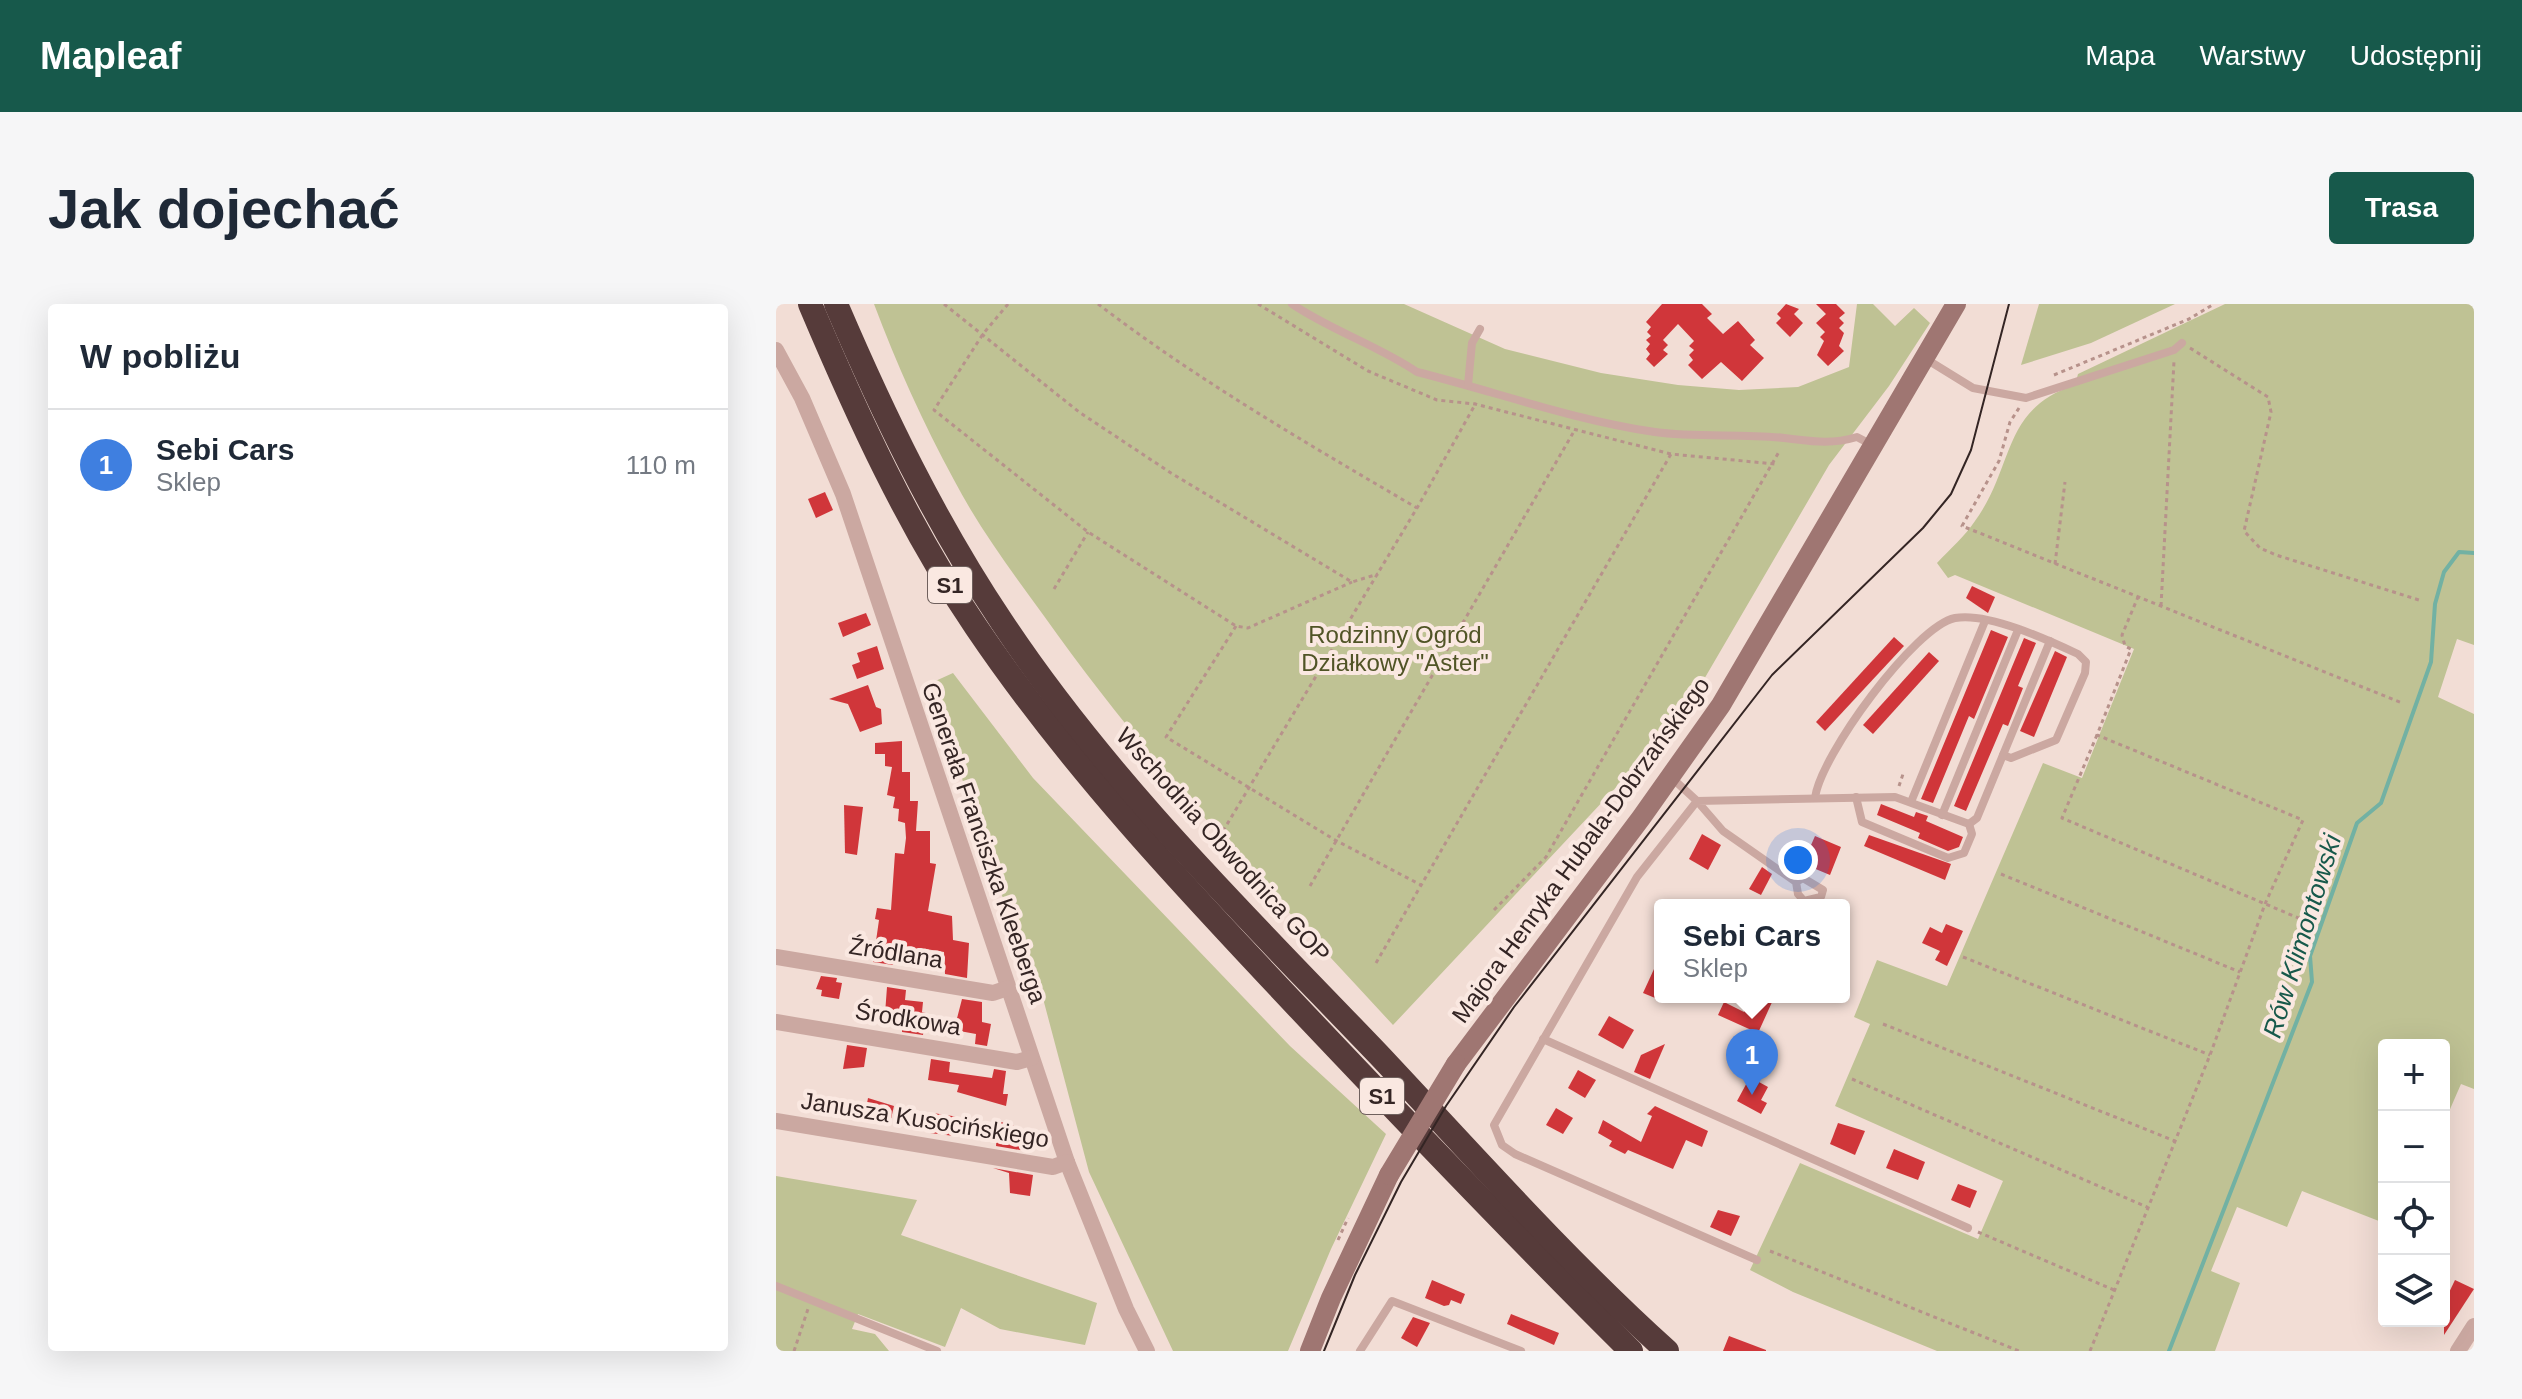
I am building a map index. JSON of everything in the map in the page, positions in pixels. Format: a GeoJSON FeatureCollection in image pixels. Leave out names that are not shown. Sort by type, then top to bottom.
{"type":"FeatureCollection","features":[{"type":"Feature","properties":{"kind":"highway","name":"S1"},"geometry":{"type":"LineString","coordinates":[[810,304],[854,405],[917,531],[974,625],[1065,749],[1232,938],[1631,1351]]}},
{"type":"Feature","properties":{"kind":"highway","name":"Wschodnia Obwodnica GOP"},"geometry":{"type":"LineString","coordinates":[[836,304],[888,421],[931,504],[1002,622],[1073,721],[1157,821],[1584,1271],[1667,1351]]}},
{"type":"Feature","properties":{"kind":"street","name":"Majora Henryka Hubala-Dobrzańskiego"},"geometry":{"type":"LineString","coordinates":[[1310,1351],[1331,1298],[1389,1175],[1456,1064],[1671,778],[1766,633],[1956,304]]}},
{"type":"Feature","properties":{"kind":"street","name":"Generała Franciszka Kleeberga"},"geometry":{"type":"LineString","coordinates":[[776,350],[802,398],[843,494],[1067,1162],[1126,1309],[1147,1351]]}},
{"type":"Feature","properties":{"kind":"street","name":"Źródlana"},"geometry":{"type":"LineString","coordinates":[[776,957],[993,993],[1008,988]]}},
{"type":"Feature","properties":{"kind":"street","name":"Środkowa"},"geometry":{"type":"LineString","coordinates":[[776,1022],[1017,1062],[1031,1058]]}},
{"type":"Feature","properties":{"kind":"street","name":"Janusza Kusocińskiego"},"geometry":{"type":"LineString","coordinates":[[776,1121],[1053,1167],[1067,1162]]}},
{"type":"Feature","properties":{"kind":"street"},"geometry":{"type":"LineString","coordinates":[[2458,1351],[2474,1326]]}},
{"type":"Feature","properties":{"kind":"lane"},"geometry":{"type":"LineString","coordinates":[[1292,304],[1320,323],[1397,359],[1417,372],[1569,416],[1658,432],[1784,438],[1810,444],[1837,443],[1857,437],[1875,446]]}},
{"type":"Feature","properties":{"kind":"lane"},"geometry":{"type":"LineString","coordinates":[[1468,385],[1472,343],[1480,329]]}},
{"type":"Feature","properties":{"kind":"lane"},"geometry":{"type":"LineString","coordinates":[[1925,359],[1973,388],[2026,398],[2174,350],[2182,343]]}},
{"type":"Feature","properties":{"kind":"lane"},"geometry":{"type":"LineString","coordinates":[[1815,798],[1817,783],[1839,737],[1920,640],[1936,625],[1957,618],[1985,621],[2018,630],[2078,654],[2086,662],[2085,673],[2056,740],[2011,758],[2003,755]]}},
{"type":"Feature","properties":{"kind":"lane"},"geometry":{"type":"LineString","coordinates":[[1911,802],[1985,621]]}},
{"type":"Feature","properties":{"kind":"lane"},"geometry":{"type":"LineString","coordinates":[[1942,815],[2018,630]]}},
{"type":"Feature","properties":{"kind":"lane"},"geometry":{"type":"LineString","coordinates":[[1969,824],[1977,818],[2050,641]]}},
{"type":"Feature","properties":{"kind":"lane"},"geometry":{"type":"LineString","coordinates":[[1671,778],[1697,801],[1723,831],[1796,882]]}},
{"type":"Feature","properties":{"kind":"lane"},"geometry":{"type":"LineString","coordinates":[[1856,797],[1862,822],[1948,858],[1964,853],[1972,834],[1969,824]]}},
{"type":"Feature","properties":{"kind":"lane"},"geometry":{"type":"LineString","coordinates":[[1697,801],[1895,797],[1969,824]]}},
{"type":"Feature","properties":{"kind":"lane"},"geometry":{"type":"LineString","coordinates":[[1697,801],[1637,877],[1494,1125],[1502,1145],[1546,1170],[1602,1189],[1757,1260]]}},
{"type":"Feature","properties":{"kind":"lane"},"geometry":{"type":"LineString","coordinates":[[1543,1039],[1968,1228]]}},
{"type":"Feature","properties":{"kind":"lane"},"geometry":{"type":"LineString","coordinates":[[776,1286],[937,1351]]}},
{"type":"Feature","properties":{"kind":"lane"},"geometry":{"type":"LineString","coordinates":[[1360,1351],[1392,1301],[1521,1351]]}},
{"type":"Feature","properties":{"kind":"path"},"geometry":{"type":"LineString","coordinates":[[944,304],[1092,420],[1171,473],[1352,582]]}},
{"type":"Feature","properties":{"kind":"path"},"geometry":{"type":"LineString","coordinates":[[1008,304],[983,334],[934,410],[1088,532],[1236,626],[1248,628],[1352,582],[1378,574]]}},
{"type":"Feature","properties":{"kind":"path"},"geometry":{"type":"LineString","coordinates":[[1098,304],[1145,340],[1272,423],[1417,508]]}},
{"type":"Feature","properties":{"kind":"path"},"geometry":{"type":"LineString","coordinates":[[2054,375],[2189,319],[2214,304]]}},
{"type":"Feature","properties":{"kind":"path"},"geometry":{"type":"LineString","coordinates":[[2182,343],[2268,397],[2271,412],[2244,531],[2260,548],[2276,555],[2419,600]]}},
{"type":"Feature","properties":{"kind":"path"},"geometry":{"type":"LineString","coordinates":[[2161,606],[2174,350]]}},
{"type":"Feature","properties":{"kind":"path"},"geometry":{"type":"LineString","coordinates":[[1223,831],[1417,508],[1481,389]]}},
{"type":"Feature","properties":{"kind":"path"},"geometry":{"type":"LineString","coordinates":[[2026,398],[2010,422],[1999,461],[1962,526],[2402,703]]}},
{"type":"Feature","properties":{"kind":"path"},"geometry":{"type":"LineString","coordinates":[[1310,886],[1573,432]]}},
{"type":"Feature","properties":{"kind":"path"},"geometry":{"type":"LineString","coordinates":[[1494,910],[1546,857],[1775,464],[1784,438]]}},
{"type":"Feature","properties":{"kind":"path"},"geometry":{"type":"LineString","coordinates":[[1376,963],[1671,454]]}},
{"type":"Feature","properties":{"kind":"path"},"geometry":{"type":"LineString","coordinates":[[2055,564],[2065,482]]}},
{"type":"Feature","properties":{"kind":"path"},"geometry":{"type":"LineString","coordinates":[[1054,589],[1088,532]]}},
{"type":"Feature","properties":{"kind":"path"},"geometry":{"type":"LineString","coordinates":[[2138,597],[2122,635],[2125,646],[2131,649],[2062,818],[2308,922]]}},
{"type":"Feature","properties":{"kind":"path"},"geometry":{"type":"LineString","coordinates":[[1236,626],[1166,737],[1335,840],[1421,885]]}},
{"type":"Feature","properties":{"kind":"path"},"geometry":{"type":"LineString","coordinates":[[2090,1351],[2210,1055],[2265,904],[2303,820],[2097,735]]}},
{"type":"Feature","properties":{"kind":"path"},"geometry":{"type":"LineString","coordinates":[[1895,797],[1904,771]]}},
{"type":"Feature","properties":{"kind":"path"},"geometry":{"type":"LineString","coordinates":[[2001,874],[2240,972]]}},
{"type":"Feature","properties":{"kind":"path"},"geometry":{"type":"LineString","coordinates":[[1963,957],[2210,1055]]}},
{"type":"Feature","properties":{"kind":"path"},"geometry":{"type":"LineString","coordinates":[[1883,1024],[2175,1141]]}},
{"type":"Feature","properties":{"kind":"path"},"geometry":{"type":"LineString","coordinates":[[1852,1079],[2147,1207]]}},
{"type":"Feature","properties":{"kind":"path"},"geometry":{"type":"LineString","coordinates":[[1968,1228],[2114,1290]]}},
{"type":"Feature","properties":{"kind":"path"},"geometry":{"type":"LineString","coordinates":[[1770,1251],[2019,1351]]}},
{"type":"Feature","properties":{"kind":"path"},"geometry":{"type":"LineString","coordinates":[[794,1351],[812,1301]]}},
{"type":"Feature","properties":{"kind":"green space","name":"Rodzinny Ogród Działkowy \"Aster\""},"geometry":{"type":"Polygon","coordinates":[[[874,304],[1404,304],[1505,349],[1601,373],[1678,385],[1739,390],[1798,387],[1849,367],[1857,304],[1873,304],[1895,326],[1914,308],[1930,323],[1889,386],[1829,465],[1682,717],[1393,1025],[1168,775],[1084,670],[996,550],[943,459],[911,394],[874,304]]]}},
{"type":"Feature","properties":{"kind":"green space"},"geometry":{"type":"Polygon","coordinates":[[[2039,304],[2175,304],[2091,343],[2021,365],[2039,304]]]}},
{"type":"Feature","properties":{"kind":"green space"},"geometry":{"type":"Polygon","coordinates":[[[2225,304],[2474,304],[2474,645],[2457,639],[2438,697],[2474,714],[2474,1089],[2461,1084],[2450,1109],[2450,1039],[2378,1039],[2378,1221],[2302,1191],[2287,1227],[2237,1207],[2211,1271],[2240,1283],[2215,1351],[1937,1351],[1793,1292],[1750,1270],[1800,1163],[1978,1239],[2003,1181],[1835,1106],[1870,1024],[1854,1017],[1877,960],[1947,986],[2043,763],[2082,778],[2134,649],[1955,575],[1948,578],[1937,563],[1975,521],[1988,500],[2021,424],[2051,395],[2075,385],[2078,374],[2225,304]]]}},
{"type":"Feature","properties":{"kind":"green space"},"geometry":{"type":"Polygon","coordinates":[[[953,673],[1033,778],[1290,1046],[1386,1134],[1331,1249],[1288,1351],[1173,1351],[1089,1172],[1036,972],[995,880],[931,683],[953,673]]]}},
{"type":"Feature","properties":{"kind":"green space"},"geometry":{"type":"Polygon","coordinates":[[[776,1176],[917,1200],[901,1235],[1097,1303],[1085,1345],[1000,1329],[961,1308],[945,1347],[858,1314],[852,1329],[875,1334],[889,1351],[776,1351],[776,1176]]]}},
{"type":"Feature","properties":{"kind":"building"},"geometry":{"type":"Polygon","coordinates":[[[1662,304],[1702,304],[1712,314],[1707,318],[1723,334],[1738,321],[1755,340],[1750,345],[1764,358],[1742,381],[1721,362],[1702,379],[1688,365],[1693,360],[1689,355],[1694,350],[1689,346],[1694,341],[1678,324],[1663,340],[1668,345],[1663,350],[1668,354],[1654,367],[1646,359],[1650,354],[1646,349],[1650,344],[1646,340],[1651,336],[1647,332],[1651,327],[1646,322],[1662,304]]]}},
{"type":"Feature","properties":{"kind":"building"},"geometry":{"type":"Polygon","coordinates":[[[1786,304],[1799,309],[1794,314],[1803,323],[1790,337],[1776,323],[1781,318],[1777,314],[1786,304]]]}},
{"type":"Feature","properties":{"kind":"building"},"geometry":{"type":"Polygon","coordinates":[[[1816,304],[1836,304],[1845,313],[1839,318],[1844,323],[1839,328],[1844,333],[1839,346],[1844,351],[1828,366],[1817,355],[1824,341],[1820,337],[1825,332],[1816,323],[1826,314],[1816,304]]]}},
{"type":"Feature","properties":{"kind":"building"},"geometry":{"type":"Polygon","coordinates":[[[825,492],[833,510],[816,518],[808,499],[825,492]]]}},
{"type":"Feature","properties":{"kind":"building"},"geometry":{"type":"Polygon","coordinates":[[[1972,586],[1995,597],[1988,613],[1966,598],[1972,586]]]}},
{"type":"Feature","properties":{"kind":"building"},"geometry":{"type":"Polygon","coordinates":[[[866,613],[871,625],[843,637],[838,623],[866,613]]]}},
{"type":"Feature","properties":{"kind":"building"},"geometry":{"type":"Polygon","coordinates":[[[1991,630],[2008,637],[1974,719],[1969,716],[1933,803],[1921,799],[1991,630]]]}},
{"type":"Feature","properties":{"kind":"building"},"geometry":{"type":"Polygon","coordinates":[[[1894,637],[1904,646],[1825,731],[1816,722],[1894,637]]]}},
{"type":"Feature","properties":{"kind":"building"},"geometry":{"type":"Polygon","coordinates":[[[2024,638],[2036,643],[2018,686],[2023,688],[2008,726],[2003,724],[1966,811],[1954,806],[2024,638]]]}},
{"type":"Feature","properties":{"kind":"building"},"geometry":{"type":"Polygon","coordinates":[[[877,646],[884,669],[857,679],[852,665],[860,662],[857,653],[877,646]]]}},
{"type":"Feature","properties":{"kind":"building"},"geometry":{"type":"Polygon","coordinates":[[[2055,651],[2067,657],[2034,737],[2020,731],[2055,651]]]}},
{"type":"Feature","properties":{"kind":"building"},"geometry":{"type":"Polygon","coordinates":[[[1929,652],[1939,661],[1873,734],[1863,725],[1929,652]]]}},
{"type":"Feature","properties":{"kind":"building"},"geometry":{"type":"Polygon","coordinates":[[[868,685],[876,707],[881,709],[882,724],[860,732],[848,704],[829,699],[868,685]]]}},
{"type":"Feature","properties":{"kind":"building"},"geometry":{"type":"Polygon","coordinates":[[[902,741],[902,772],[910,772],[910,801],[918,801],[916,831],[930,831],[930,863],[936,864],[928,911],[952,916],[953,940],[969,943],[967,978],[945,974],[944,952],[920,948],[919,960],[895,956],[893,965],[873,962],[879,920],[875,919],[877,908],[891,910],[895,853],[904,854],[906,838],[905,823],[898,821],[899,809],[893,808],[895,797],[887,795],[892,767],[885,766],[885,754],[875,754],[875,743],[902,741]]]}},
{"type":"Feature","properties":{"kind":"building"},"geometry":{"type":"Polygon","coordinates":[[[1881,804],[1914,817],[1916,812],[1928,816],[1926,821],[1963,837],[1959,847],[1948,851],[1918,838],[1920,833],[1877,815],[1881,804]]]}},
{"type":"Feature","properties":{"kind":"building"},"geometry":{"type":"Polygon","coordinates":[[[844,805],[863,807],[857,855],[845,853],[844,805]]]}},
{"type":"Feature","properties":{"kind":"building"},"geometry":{"type":"Polygon","coordinates":[[[1702,834],[1721,845],[1708,870],[1689,859],[1702,834]]]}},
{"type":"Feature","properties":{"kind":"building"},"geometry":{"type":"Polygon","coordinates":[[[1869,835],[1951,864],[1945,880],[1864,846],[1869,835]]]}},
{"type":"Feature","properties":{"kind":"building"},"geometry":{"type":"Polygon","coordinates":[[[1815,836],[1841,847],[1830,875],[1806,865],[1804,871],[1789,865],[1797,847],[1808,852],[1815,836]]]}},
{"type":"Feature","properties":{"kind":"building"},"geometry":{"type":"Polygon","coordinates":[[[1762,867],[1772,874],[1761,895],[1749,889],[1762,867]]]}},
{"type":"Feature","properties":{"kind":"building"},"geometry":{"type":"Polygon","coordinates":[[[1946,924],[1963,931],[1947,966],[1935,960],[1940,951],[1922,943],[1930,927],[1942,933],[1946,924]]]}},
{"type":"Feature","properties":{"kind":"building"},"geometry":{"type":"Polygon","coordinates":[[[1654,969],[1654,998],[1643,993],[1654,969]]]}},
{"type":"Feature","properties":{"kind":"building"},"geometry":{"type":"Polygon","coordinates":[[[821,976],[837,978],[836,982],[842,983],[839,999],[821,996],[822,990],[816,989],[821,976]]]}},
{"type":"Feature","properties":{"kind":"building"},"geometry":{"type":"Polygon","coordinates":[[[887,987],[906,990],[905,1000],[923,1002],[922,1012],[926,1013],[923,1035],[902,1032],[902,1020],[885,1014],[887,987]]]}},
{"type":"Feature","properties":{"kind":"building"},"geometry":{"type":"Polygon","coordinates":[[[962,999],[982,1002],[982,1022],[991,1024],[987,1046],[975,1044],[976,1034],[954,1030],[962,999]]]}},
{"type":"Feature","properties":{"kind":"building"},"geometry":{"type":"Polygon","coordinates":[[[1724,1003],[1744,1012],[1748,1003],[1772,1003],[1758,1033],[1718,1015],[1724,1003]]]}},
{"type":"Feature","properties":{"kind":"building"},"geometry":{"type":"Polygon","coordinates":[[[1609,1016],[1634,1030],[1623,1049],[1598,1035],[1609,1016]]]}},
{"type":"Feature","properties":{"kind":"building"},"geometry":{"type":"Polygon","coordinates":[[[1665,1044],[1650,1079],[1634,1072],[1641,1055],[1665,1044]]]}},
{"type":"Feature","properties":{"kind":"building"},"geometry":{"type":"Polygon","coordinates":[[[847,1045],[867,1048],[864,1067],[843,1069],[847,1045]]]}},
{"type":"Feature","properties":{"kind":"building"},"geometry":{"type":"Polygon","coordinates":[[[931,1059],[950,1062],[949,1072],[992,1078],[994,1069],[1006,1071],[1003,1094],[1008,1094],[1006,1106],[957,1092],[959,1085],[928,1080],[931,1059]]]}},
{"type":"Feature","properties":{"kind":"building"},"geometry":{"type":"Polygon","coordinates":[[[1578,1070],[1596,1080],[1585,1098],[1568,1088],[1578,1070]]]}},
{"type":"Feature","properties":{"kind":"building"},"geometry":{"type":"Polygon","coordinates":[[[1750,1077],[1768,1087],[1761,1100],[1767,1103],[1761,1114],[1737,1101],[1750,1077]]]}},
{"type":"Feature","properties":{"kind":"building"},"geometry":{"type":"Polygon","coordinates":[[[868,1098],[894,1106],[890,1123],[864,1120],[868,1098]]]}},
{"type":"Feature","properties":{"kind":"building"},"geometry":{"type":"Polygon","coordinates":[[[1655,1106],[1708,1131],[1702,1147],[1686,1140],[1673,1169],[1628,1150],[1625,1154],[1609,1146],[1612,1141],[1598,1133],[1603,1120],[1641,1142],[1652,1116],[1647,1114],[1655,1106]]]}},
{"type":"Feature","properties":{"kind":"building"},"geometry":{"type":"Polygon","coordinates":[[[1556,1108],[1573,1118],[1563,1134],[1546,1125],[1556,1108]]]}},
{"type":"Feature","properties":{"kind":"building"},"geometry":{"type":"Polygon","coordinates":[[[933,1113],[965,1118],[962,1137],[930,1133],[933,1113]]]}},
{"type":"Feature","properties":{"kind":"building"},"geometry":{"type":"Polygon","coordinates":[[[998,1121],[1020,1128],[1018,1139],[1027,1140],[1026,1151],[996,1146],[998,1121]]]}},
{"type":"Feature","properties":{"kind":"building"},"geometry":{"type":"Polygon","coordinates":[[[1838,1123],[1865,1131],[1855,1155],[1830,1144],[1838,1123]]]}},
{"type":"Feature","properties":{"kind":"building"},"geometry":{"type":"Polygon","coordinates":[[[1894,1149],[1925,1162],[1918,1180],[1886,1168],[1894,1149]]]}},
{"type":"Feature","properties":{"kind":"building"},"geometry":{"type":"Polygon","coordinates":[[[993,1168],[1033,1175],[1030,1196],[1010,1193],[1009,1173],[993,1168]]]}},
{"type":"Feature","properties":{"kind":"building"},"geometry":{"type":"Polygon","coordinates":[[[1958,1184],[1977,1191],[1970,1208],[1951,1200],[1958,1184]]]}},
{"type":"Feature","properties":{"kind":"building"},"geometry":{"type":"Polygon","coordinates":[[[1718,1210],[1740,1216],[1731,1236],[1710,1227],[1718,1210]]]}},
{"type":"Feature","properties":{"kind":"building"},"geometry":{"type":"Polygon","coordinates":[[[1432,1280],[1465,1294],[1461,1304],[1451,1300],[1449,1305],[1444,1306],[1425,1298],[1432,1280]]]}},
{"type":"Feature","properties":{"kind":"building"},"geometry":{"type":"Polygon","coordinates":[[[2455,1280],[2474,1289],[2450,1326],[2450,1290],[2455,1280]]]}},
{"type":"Feature","properties":{"kind":"building"},"geometry":{"type":"Polygon","coordinates":[[[1511,1314],[1559,1333],[1554,1345],[1507,1324],[1511,1314]]]}},
{"type":"Feature","properties":{"kind":"building"},"geometry":{"type":"Polygon","coordinates":[[[1413,1317],[1430,1323],[1417,1347],[1401,1338],[1413,1317]]]}},
{"type":"Feature","properties":{"kind":"building"},"geometry":{"type":"Polygon","coordinates":[[[1729,1336],[1766,1350],[1766,1351],[1723,1351],[1729,1336]]]}},
{"type":"Feature","properties":{"kind":"waterway","name":"Rów Klimontowski"},"geometry":{"type":"LineString","coordinates":[[2169,1351],[2312,982],[2310,956],[2357,823],[2381,803],[2431,662],[2435,604],[2444,572],[2459,552],[2474,553]]}},
{"type":"Feature","properties":{"kind":"tram line"},"geometry":{"type":"LineString","coordinates":[[1324,1351],[1355,1275],[1401,1182],[1446,1106],[1514,1007],[1772,675],[1923,528],[1951,494],[1971,450],[2009,304]]}},
{"type":"Feature","properties":{"kind":"place","name":"Sebi Cars"},"geometry":{"type":"Point","coordinates":[1752,1095]}}]}
